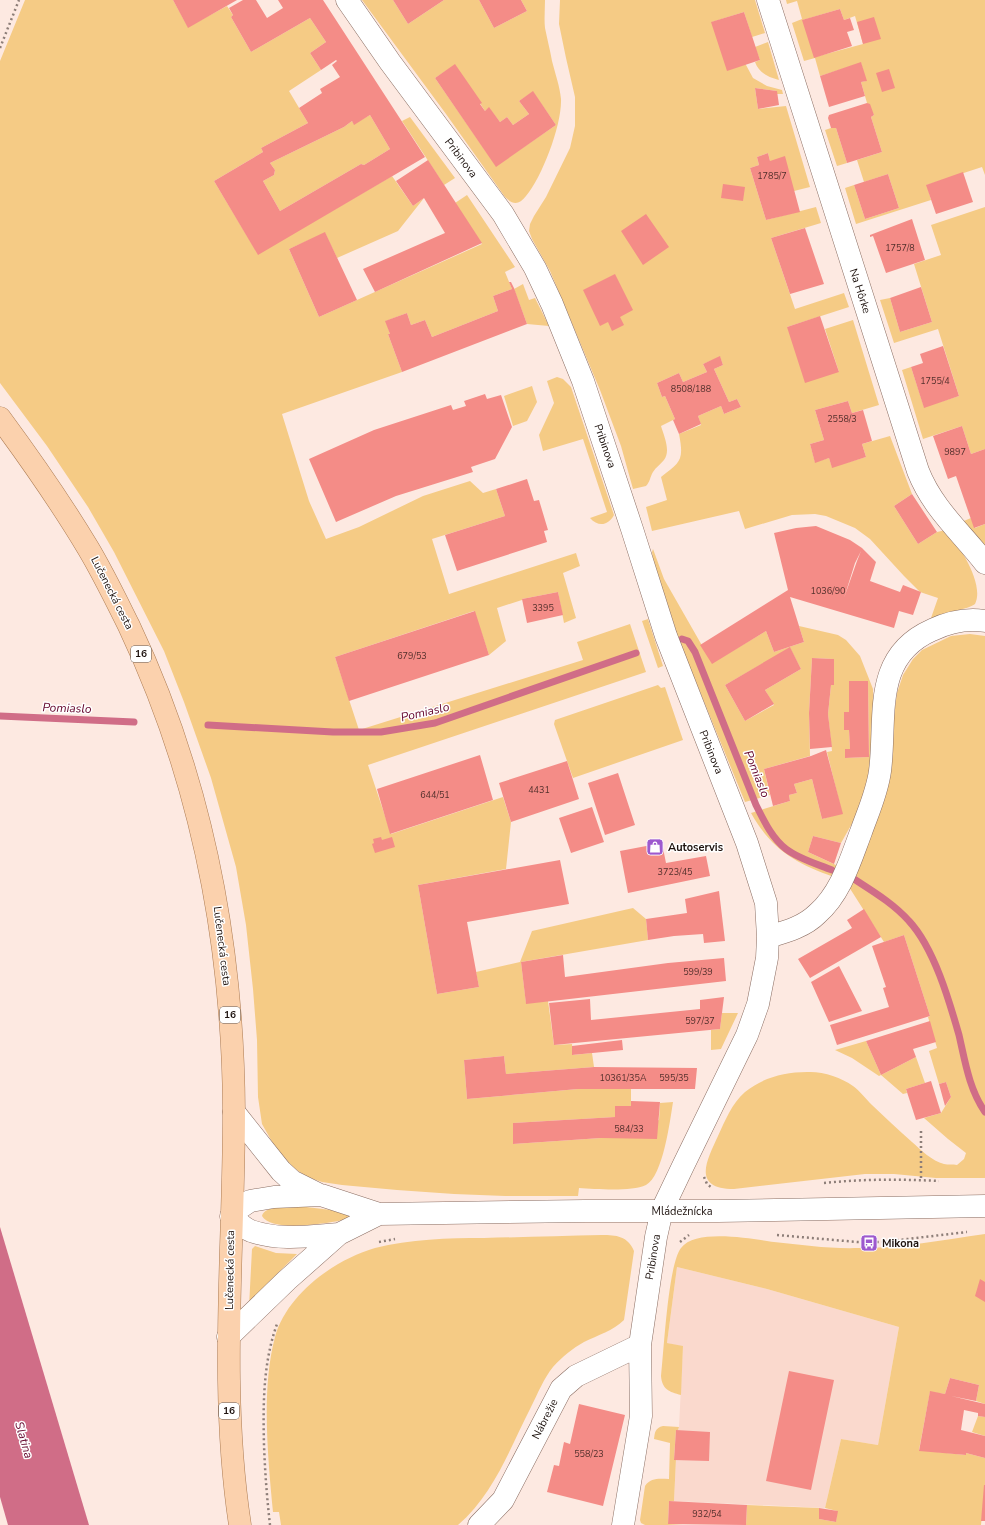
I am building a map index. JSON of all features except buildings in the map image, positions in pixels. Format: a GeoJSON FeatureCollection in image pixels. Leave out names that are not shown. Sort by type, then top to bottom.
{"type":"FeatureCollection","features":[{"type":"Feature","properties":{"kind":"main road","name":"Lučenecká cesta"},"geometry":{"type":"LineString","coordinates":[[0,418],[33,463],[90,550],[115,598],[163,705],[196,806],[208,856],[220,918],[232,1032],[234,1112],[228,1337],[229,1410],[234,1485],[240,1525]]}},
{"type":"Feature","properties":{"kind":"street","name":"Pribinova"},"geometry":{"type":"LineString","coordinates":[[346,0],[503,214],[535,268],[552,304],[583,381],[630,521],[666,636],[753,860],[766,903],[768,937],[764,976],[758,1004],[747,1035],[662,1210],[656,1237],[640,1345],[641,1416],[623,1525]]}},
{"type":"Feature","properties":{"kind":"street","name":"Na Hôrke"},"geometry":{"type":"LineString","coordinates":[[768,0],[918,472],[924,486],[938,509],[974,548],[985,563]]}},
{"type":"Feature","properties":{"kind":"street"},"geometry":{"type":"LineString","coordinates":[[768,937],[797,928],[817,915],[831,900],[842,882],[875,794],[880,770],[886,682],[898,657],[909,644],[941,626],[961,620],[985,621]]}},
{"type":"Feature","properties":{"kind":"street"},"geometry":{"type":"LineString","coordinates":[[234,1112],[273,1162],[292,1181],[321,1195],[379,1214]]}},
{"type":"Feature","properties":{"kind":"street"},"geometry":{"type":"LineString","coordinates":[[321,1195],[274,1197],[250,1201],[231,1216],[250,1231],[270,1235],[292,1238],[340,1234]]}},
{"type":"Feature","properties":{"kind":"street","name":"Mládežnícka"},"geometry":{"type":"LineString","coordinates":[[379,1214],[662,1210],[718,1211],[985,1206]]}},
{"type":"Feature","properties":{"kind":"street"},"geometry":{"type":"LineString","coordinates":[[228,1337],[287,1280],[340,1234],[379,1214]]}},
{"type":"Feature","properties":{"kind":"street","name":"Nábrežie"},"geometry":{"type":"LineString","coordinates":[[479,1525],[503,1500],[561,1389],[576,1376],[640,1345]]}},
{"type":"Feature","properties":{"kind":"path"},"geometry":{"type":"LineString","coordinates":[[0,48],[19,0]]}},
{"type":"Feature","properties":{"kind":"path"},"geometry":{"type":"LineString","coordinates":[[921,1131],[921,1180],[924,1180]]}},
{"type":"Feature","properties":{"kind":"path"},"geometry":{"type":"LineString","coordinates":[[773,1235],[857,1242],[882,1242],[972,1231]]}},
{"type":"Feature","properties":{"kind":"path"},"geometry":{"type":"LineString","coordinates":[[374,1244],[398,1238]]}},
{"type":"Feature","properties":{"kind":"path"},"geometry":{"type":"LineString","coordinates":[[270,1525],[265,1458],[263,1392],[272,1338],[280,1318]]}},
{"type":"Feature","properties":{"kind":"shaded area"},"geometry":{"type":"Polygon","coordinates":[[[25,0],[173,0],[188,27],[227,6],[233,15],[231,17],[251,52],[310,18],[326,42],[310,53],[321,70],[289,91],[308,123],[261,148],[263,152],[214,181],[258,254],[392,176],[413,206],[424,198],[398,231],[337,258],[325,233],[289,249],[319,317],[482,244],[455,203],[467,195],[515,267],[505,272],[512,289],[493,296],[498,311],[432,337],[425,320],[411,325],[407,313],[386,321],[390,334],[388,334],[402,372],[282,414],[309,501],[326,539],[359,527],[423,496],[470,481],[483,493],[496,489],[505,516],[432,539],[449,594],[576,553],[580,566],[563,573],[576,618],[564,623],[558,592],[522,599],[497,608],[506,641],[489,655],[474,611],[335,657],[359,730],[583,660],[577,642],[630,624],[646,672],[368,765],[391,834],[503,797],[511,822],[506,869],[418,885],[437,994],[479,987],[476,972],[520,962],[532,931],[633,908],[646,919],[648,940],[521,962],[526,1003],[548,1001],[554,1045],[572,1044],[573,1055],[592,1053],[594,1067],[506,1074],[504,1056],[464,1060],[467,1099],[578,1089],[631,1089],[631,1106],[615,1106],[615,1117],[513,1123],[513,1144],[601,1138],[659,1120],[660,1103],[673,1102],[668,1134],[661,1160],[652,1180],[646,1185],[632,1189],[579,1188],[578,1196],[505,1196],[397,1190],[322,1182],[307,1177],[294,1168],[275,1147],[262,1124],[258,1097],[257,1040],[253,989],[246,925],[236,867],[211,778],[164,651],[114,552],[88,507],[47,446],[0,383],[0,61],[25,0]]]}},
{"type":"Feature","properties":{"kind":"shaded area"},"geometry":{"type":"Polygon","coordinates":[[[362,0],[393,0],[408,24],[444,0],[479,0],[494,28],[527,11],[521,0],[545,0],[545,28],[560,90],[560,110],[555,136],[544,164],[532,187],[521,201],[513,203],[505,197],[362,0]],[[455,65],[435,78],[496,166],[556,125],[533,92],[519,101],[529,114],[513,125],[507,117],[500,122],[489,108],[485,111],[455,65]]]}},
{"type":"Feature","properties":{"kind":"shaded area"},"geometry":{"type":"Polygon","coordinates":[[[560,0],[755,0],[765,33],[752,37],[744,12],[712,22],[746,65],[753,78],[767,86],[782,90],[783,94],[777,94],[777,91],[755,88],[758,109],[786,106],[810,187],[794,191],[770,161],[768,153],[757,157],[759,165],[750,168],[766,220],[816,207],[821,223],[771,238],[795,309],[844,293],[849,307],[787,327],[839,372],[825,329],[853,320],[879,405],[852,413],[848,401],[815,410],[824,440],[810,444],[815,462],[829,458],[832,467],[866,457],[862,444],[890,436],[912,494],[894,506],[918,544],[937,532],[946,530],[964,555],[974,576],[977,586],[975,604],[961,610],[931,618],[938,598],[920,592],[870,539],[855,528],[826,516],[815,514],[792,515],[745,529],[739,511],[652,531],[646,507],[667,500],[661,477],[673,468],[679,460],[681,450],[679,434],[701,425],[698,416],[721,406],[724,414],[741,407],[737,399],[729,402],[714,369],[723,365],[720,357],[703,364],[707,372],[683,382],[679,373],[657,383],[662,397],[665,396],[675,419],[661,426],[667,448],[664,460],[654,470],[646,486],[633,489],[621,446],[600,390],[550,271],[529,231],[530,224],[546,197],[570,148],[575,126],[575,97],[559,24],[560,0]]]}},
{"type":"Feature","properties":{"kind":"shaded area"},"geometry":{"type":"Polygon","coordinates":[[[786,0],[985,0],[985,175],[982,167],[927,185],[931,200],[856,224],[845,188],[854,185],[865,219],[899,208],[888,174],[864,182],[857,160],[882,152],[871,117],[874,115],[867,103],[861,82],[866,81],[861,63],[820,76],[815,58],[804,61],[792,23],[802,19],[797,1],[787,4],[786,0]],[[840,9],[803,20],[815,57],[863,44],[855,16],[844,20],[840,9]]]}},
{"type":"Feature","properties":{"kind":"shaded area"},"geometry":{"type":"Polygon","coordinates":[[[768,42],[779,80],[764,74],[755,62],[760,60],[755,47],[768,42]]]}},
{"type":"Feature","properties":{"kind":"shaded area"},"geometry":{"type":"Polygon","coordinates":[[[370,115],[390,149],[280,211],[263,181],[274,175],[275,170],[270,163],[344,127],[352,121],[354,124],[370,115]]]}},
{"type":"Feature","properties":{"kind":"shaded area"},"geometry":{"type":"Polygon","coordinates":[[[410,117],[455,178],[444,185],[402,121],[410,117]]]}},
{"type":"Feature","properties":{"kind":"shaded area"},"geometry":{"type":"Polygon","coordinates":[[[836,128],[847,163],[837,166],[825,130],[836,128]]]}},
{"type":"Feature","properties":{"kind":"shaded area"},"geometry":{"type":"Polygon","coordinates":[[[985,207],[985,449],[971,454],[962,426],[923,439],[902,370],[911,367],[924,407],[959,396],[938,329],[894,343],[880,300],[890,298],[900,332],[932,322],[914,264],[941,255],[931,225],[985,207]]]}},
{"type":"Feature","properties":{"kind":"shaded area"},"geometry":{"type":"Polygon","coordinates":[[[523,284],[529,300],[535,298],[549,326],[527,324],[514,289],[523,284]]]}},
{"type":"Feature","properties":{"kind":"shaded area"},"geometry":{"type":"Polygon","coordinates":[[[557,377],[563,379],[571,387],[614,515],[612,519],[603,524],[596,523],[590,518],[607,512],[583,439],[543,451],[539,435],[554,403],[547,381],[557,377]]]}},
{"type":"Feature","properties":{"kind":"shaded area"},"geometry":{"type":"Polygon","coordinates":[[[532,386],[537,402],[527,421],[513,426],[504,396],[532,386]]]}},
{"type":"Feature","properties":{"kind":"shaded area"},"geometry":{"type":"Polygon","coordinates":[[[971,518],[975,528],[985,524],[985,550],[959,523],[971,518]]]}},
{"type":"Feature","properties":{"kind":"shaded area"},"geometry":{"type":"Polygon","coordinates":[[[653,549],[664,579],[712,663],[766,631],[774,652],[804,642],[799,626],[838,635],[846,640],[860,656],[873,689],[874,757],[858,813],[841,843],[813,836],[808,852],[838,866],[834,877],[820,872],[786,854],[767,837],[751,813],[790,801],[789,795],[797,793],[794,784],[812,779],[822,819],[842,813],[827,752],[832,751],[828,714],[831,685],[834,685],[834,659],[812,658],[809,713],[810,756],[764,769],[770,795],[745,802],[680,643],[653,560],[653,549]],[[790,648],[725,685],[745,721],[774,705],[765,690],[801,669],[790,648]],[[849,681],[849,712],[844,712],[844,730],[849,730],[850,749],[845,749],[845,758],[869,757],[868,681],[849,681]]]}},
{"type":"Feature","properties":{"kind":"shaded area"},"geometry":{"type":"Polygon","coordinates":[[[648,619],[663,666],[658,668],[642,621],[648,619]]]}},
{"type":"Feature","properties":{"kind":"shaded area"},"geometry":{"type":"Polygon","coordinates":[[[970,634],[985,636],[985,1178],[936,1178],[894,1174],[865,1174],[734,1189],[721,1188],[712,1184],[707,1179],[707,1163],[723,1124],[736,1101],[745,1092],[759,1083],[774,1077],[798,1072],[813,1072],[837,1077],[853,1086],[923,1152],[940,1163],[957,1165],[964,1159],[966,1153],[924,1118],[941,1113],[951,1097],[946,1082],[939,1084],[929,1051],[937,1048],[928,1017],[930,1016],[904,935],[884,942],[849,887],[891,738],[897,693],[903,675],[913,659],[922,650],[951,636],[970,634]]]}},
{"type":"Feature","properties":{"kind":"shaded area"},"geometry":{"type":"Polygon","coordinates":[[[658,685],[661,688],[665,687],[683,740],[573,778],[554,724],[555,720],[658,685]]]}},
{"type":"Feature","properties":{"kind":"shaded area"},"geometry":{"type":"Polygon","coordinates":[[[722,1013],[738,1013],[721,1049],[711,1050],[711,1030],[720,1029],[722,1013]]]}},
{"type":"Feature","properties":{"kind":"shaded area"},"geometry":{"type":"Polygon","coordinates":[[[866,1041],[881,1075],[879,1076],[852,1058],[835,1050],[866,1041]]]}},
{"type":"Feature","properties":{"kind":"shaded area"},"geometry":{"type":"Polygon","coordinates":[[[916,1057],[925,1083],[906,1089],[907,1093],[903,1094],[881,1075],[916,1057]]]}},
{"type":"Feature","properties":{"kind":"shaded area"},"geometry":{"type":"Polygon","coordinates":[[[298,1206],[352,1214],[353,1218],[319,1224],[291,1226],[268,1221],[262,1216],[264,1212],[272,1208],[298,1206]]]}},
{"type":"Feature","properties":{"kind":"shaded area"},"geometry":{"type":"Polygon","coordinates":[[[985,1234],[985,1404],[976,1401],[979,1385],[950,1378],[945,1394],[930,1392],[919,1450],[965,1455],[966,1453],[985,1458],[985,1485],[981,1525],[746,1525],[747,1505],[819,1508],[819,1519],[836,1522],[837,1511],[825,1508],[841,1439],[878,1445],[899,1327],[767,1289],[677,1267],[667,1343],[683,1346],[681,1395],[673,1393],[665,1387],[661,1376],[670,1289],[677,1257],[681,1248],[688,1242],[699,1238],[725,1236],[827,1247],[875,1248],[985,1234]]]}},
{"type":"Feature","properties":{"kind":"shaded area"},"geometry":{"type":"Polygon","coordinates":[[[612,1235],[625,1239],[634,1251],[624,1320],[610,1330],[576,1347],[553,1367],[541,1386],[500,1470],[491,1485],[471,1513],[458,1525],[281,1525],[279,1512],[273,1512],[269,1470],[267,1424],[268,1379],[275,1337],[281,1321],[301,1293],[314,1281],[344,1261],[375,1248],[388,1245],[443,1239],[612,1235]]]}},
{"type":"Feature","properties":{"kind":"shaded area"},"geometry":{"type":"Polygon","coordinates":[[[255,1246],[276,1253],[297,1254],[278,1273],[249,1307],[252,1249],[255,1246]]]}},
{"type":"Feature","properties":{"kind":"shaded area"},"geometry":{"type":"Polygon","coordinates":[[[677,1267],[767,1289],[899,1327],[878,1445],[841,1439],[825,1508],[674,1501],[676,1460],[674,1460],[676,1430],[678,1430],[679,1427],[683,1347],[667,1343],[677,1267]]]}},
{"type":"Feature","properties":{"kind":"shaded area"},"geometry":{"type":"Polygon","coordinates":[[[978,1416],[985,1417],[985,1436],[972,1432],[978,1416]]]}},
{"type":"Feature","properties":{"kind":"shaded area"},"geometry":{"type":"Polygon","coordinates":[[[663,1426],[679,1427],[678,1430],[676,1430],[674,1459],[676,1459],[674,1501],[669,1501],[668,1524],[683,1525],[645,1525],[641,1523],[640,1520],[645,1486],[647,1483],[653,1480],[669,1479],[670,1443],[654,1439],[658,1428],[663,1426]]]}},
{"type":"Feature","properties":{"kind":"water","name":"Slatina"},"geometry":{"type":"Polygon","coordinates":[[[0,1227],[89,1525],[8,1525],[0,1497],[0,1227]]]}},
{"type":"Feature","properties":{"kind":"waterway","name":"Pomiaslo"},"geometry":{"type":"LineString","coordinates":[[682,639],[688,641],[695,652],[756,805],[769,829],[781,845],[791,853],[832,870]]}},
{"type":"Feature","properties":{"kind":"waterway","name":"Pomiaslo"},"geometry":{"type":"LineString","coordinates":[[208,725],[333,732],[381,732],[435,723],[636,653]]}},
{"type":"Feature","properties":{"kind":"waterway","name":"Pomiaslo"},"geometry":{"type":"LineString","coordinates":[[0,716],[134,722]]}},
{"type":"Feature","properties":{"kind":"waterway","name":"Pomiaslo"},"geometry":{"type":"LineString","coordinates":[[854,879],[897,909],[918,932],[926,945],[940,975],[959,1035],[971,1084],[985,1112]]}},
{"type":"Feature","properties":{"kind":"place","name":"Autoservis"},"geometry":{"type":"Point","coordinates":[655,847]}},
{"type":"Feature","properties":{"kind":"place","name":"Mikona"},"geometry":{"type":"Point","coordinates":[869,1243]}}]}
